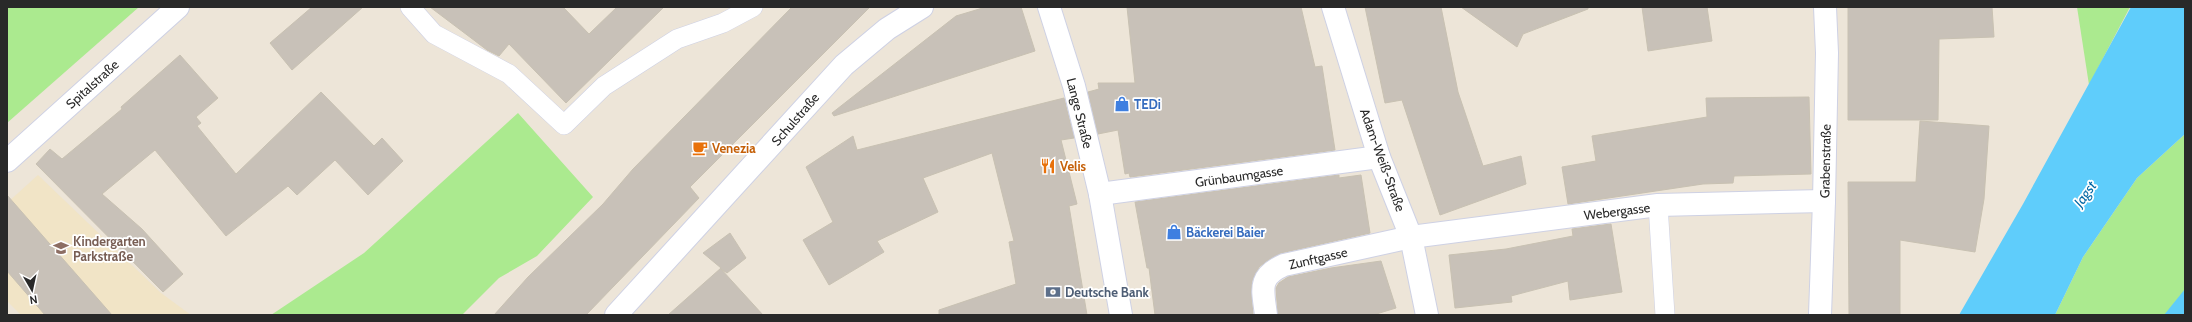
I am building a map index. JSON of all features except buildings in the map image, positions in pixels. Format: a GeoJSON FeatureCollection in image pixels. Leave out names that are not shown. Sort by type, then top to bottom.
{"type":"FeatureCollection","features":[{"type":"Feature","properties":{"kind":"street","name":"Spitalstraße"},"geometry":{"type":"LineString","coordinates":[[7,161],[178,7]]}},
{"type":"Feature","properties":{"kind":"street","name":"Schulstraße"},"geometry":{"type":"LineString","coordinates":[[616,315],[844,65],[887,29],[922,7]]}},
{"type":"Feature","properties":{"kind":"street","name":"Lange Straße"},"geometry":{"type":"LineString","coordinates":[[1049,7],[1074,86],[1100,194],[1121,315]]}},
{"type":"Feature","properties":{"kind":"street","name":"Adam-Weiß-Straße"},"geometry":{"type":"LineString","coordinates":[[1333,7],[1379,157],[1411,237],[1427,315]]}},
{"type":"Feature","properties":{"kind":"street","name":"Grabenstraße"},"geometry":{"type":"LineString","coordinates":[[1820,315],[1827,52],[1825,7]]}},
{"type":"Feature","properties":{"kind":"street","name":"Grünbaumgasse"},"geometry":{"type":"LineString","coordinates":[[1100,194],[1379,157]]}},
{"type":"Feature","properties":{"kind":"street","name":"Webergasse"},"geometry":{"type":"LineString","coordinates":[[1411,237],[1658,205],[1824,200]]}},
{"type":"Feature","properties":{"kind":"street","name":"Zunftgasse"},"geometry":{"type":"LineString","coordinates":[[1266,315],[1263,291],[1264,280],[1271,271],[1284,265],[1411,237]]}},
{"type":"Feature","properties":{"kind":"lane"},"geometry":{"type":"LineString","coordinates":[[410,7],[434,34],[508,74],[564,125],[604,86],[677,39],[723,23],[753,7]]}},
{"type":"Feature","properties":{"kind":"lane"},"geometry":{"type":"LineString","coordinates":[[1658,205],[1665,315]]}},
{"type":"Feature","properties":{"kind":"shaded area","name":"Kindergarten Parkstraße"},"geometry":{"type":"Polygon","coordinates":[[[38,175],[161,293],[191,315],[21,315],[7,301],[7,203],[38,175]]]}},
{"type":"Feature","properties":{"kind":"green space"},"geometry":{"type":"Polygon","coordinates":[[[7,7],[139,7],[7,123],[7,7]]]}},
{"type":"Feature","properties":{"kind":"green space"},"geometry":{"type":"Polygon","coordinates":[[[2077,7],[2130,7],[2089,85],[2077,7]]]}},
{"type":"Feature","properties":{"kind":"green space"},"geometry":{"type":"Polygon","coordinates":[[[518,113],[593,197],[537,256],[499,278],[462,315],[271,315],[364,253],[518,113]]]}},
{"type":"Feature","properties":{"kind":"green space"},"geometry":{"type":"Polygon","coordinates":[[[2185,134],[2185,315],[2055,315],[2083,257],[2137,178],[2185,134]]]}},
{"type":"Feature","properties":{"kind":"water","name":"Jagst"},"geometry":{"type":"Polygon","coordinates":[[[2131,7],[2185,7],[2185,134],[2137,178],[2083,257],[2055,315],[1959,315],[2023,204],[2131,7]]]}},
{"type":"Feature","properties":{"kind":"water"},"geometry":{"type":"Polygon","coordinates":[[[2185,289],[2185,315],[2164,315],[2185,289]]]}},
{"type":"Feature","properties":{"kind":"place","name":"TEDi"},"geometry":{"type":"Point","coordinates":[1122,104]}},
{"type":"Feature","properties":{"kind":"place","name":"Venezia"},"geometry":{"type":"Point","coordinates":[700,148]}},
{"type":"Feature","properties":{"kind":"place","name":"Velis"},"geometry":{"type":"Point","coordinates":[1048,166]}},
{"type":"Feature","properties":{"kind":"place","name":"Bäckerei Baier"},"geometry":{"type":"Point","coordinates":[1174,232]}},
{"type":"Feature","properties":{"kind":"place","name":"Kindergarten Parkstraße"},"geometry":{"type":"Point","coordinates":[61,248]}},
{"type":"Feature","properties":{"kind":"place","name":"Deutsche Bank"},"geometry":{"type":"Point","coordinates":[1053,292]}}]}
